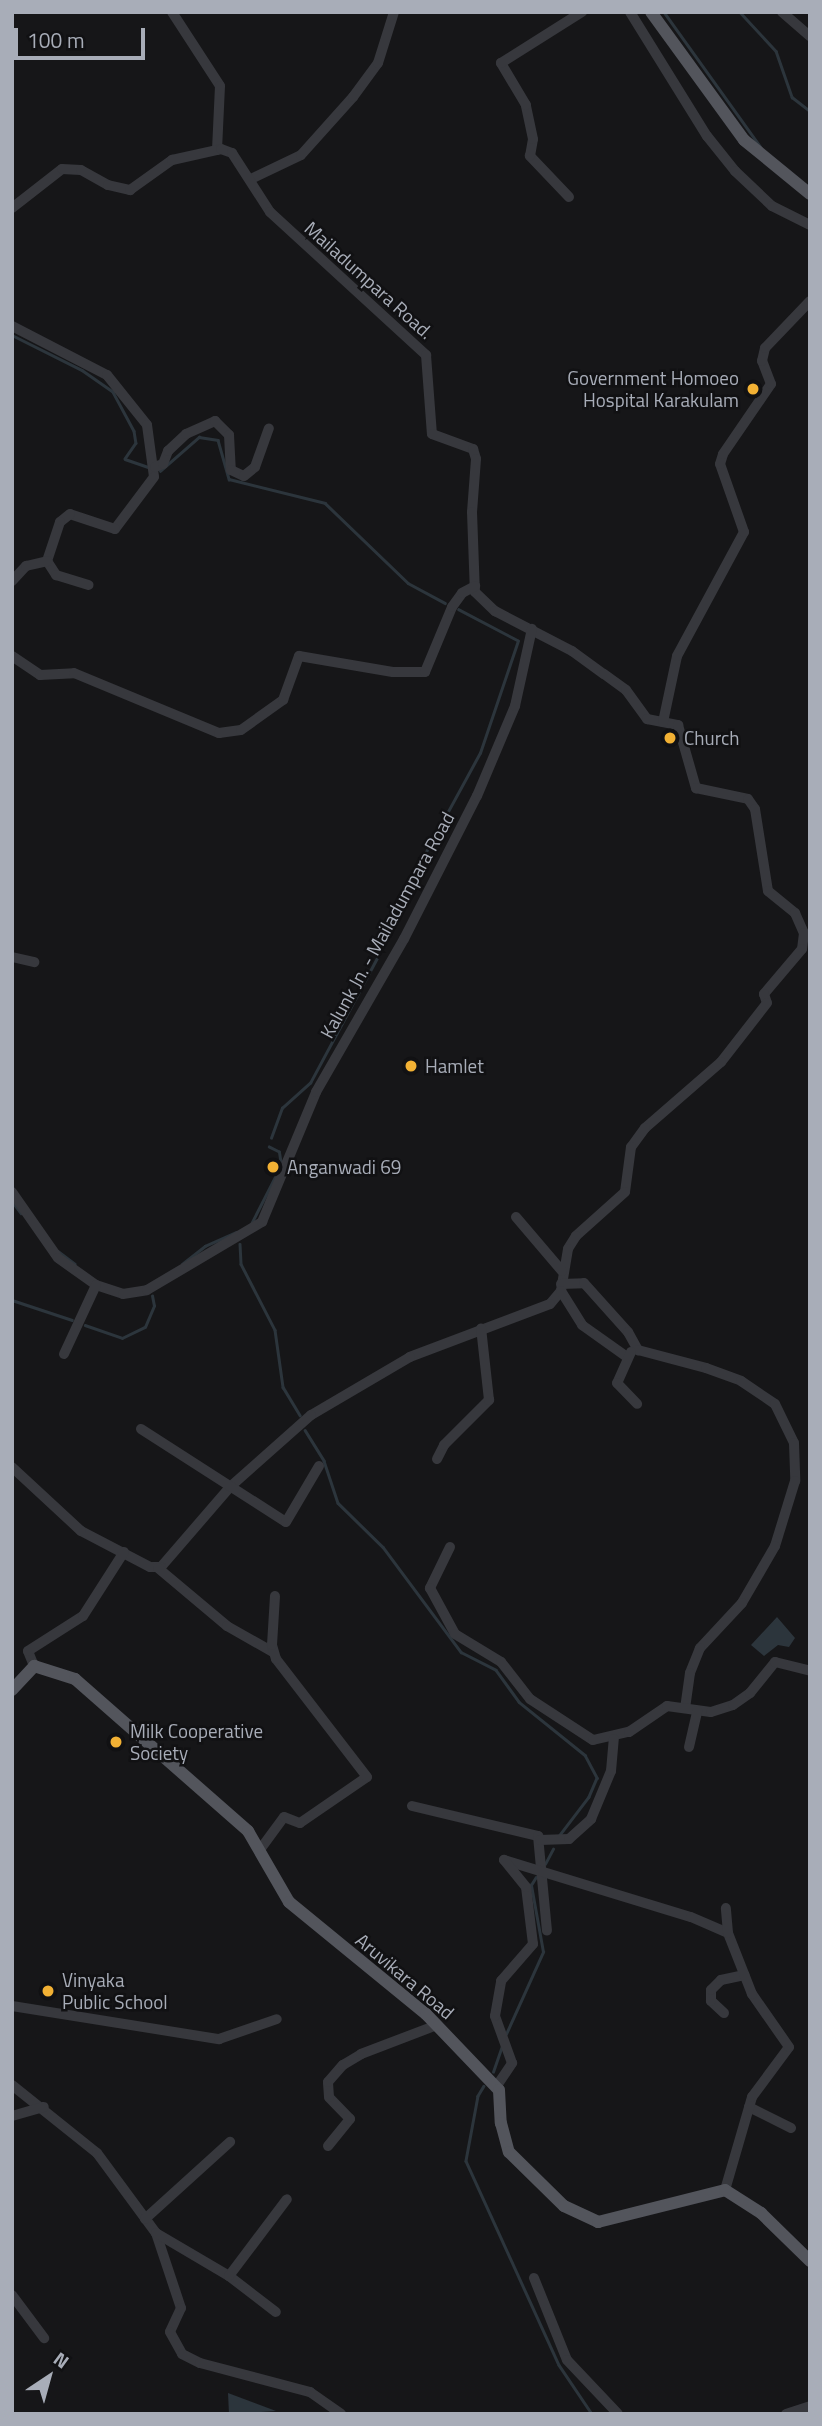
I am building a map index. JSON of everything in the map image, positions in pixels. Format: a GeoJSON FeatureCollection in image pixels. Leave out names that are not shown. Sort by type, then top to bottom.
{"type":"FeatureCollection","features":[{"type":"Feature","properties":{"kind":"main road"},"geometry":{"type":"LineString","coordinates":[[652,12],[744,140],[810,194]]}},
{"type":"Feature","properties":{"kind":"main road"},"geometry":{"type":"LineString","coordinates":[[12,1690],[34,1666]]}},
{"type":"Feature","properties":{"kind":"main road","name":"Aruvikara Road"},"geometry":{"type":"LineString","coordinates":[[34,1666],[61,1673],[95,1693],[248,1831],[289,1902],[437,2025],[496,2087]]}},
{"type":"Feature","properties":{"kind":"main road"},"geometry":{"type":"LineString","coordinates":[[496,2087],[509,2152],[564,2206],[598,2222],[725,2190],[761,2213],[810,2261]]}},
{"type":"Feature","properties":{"kind":"street"},"geometry":{"type":"LineString","coordinates":[[12,208],[62,169],[81,170],[108,186],[130,190],[166,163],[218,150],[220,86],[184,37],[172,12]]}},
{"type":"Feature","properties":{"kind":"street"},"geometry":{"type":"LineString","coordinates":[[251,179],[301,155],[353,97],[384,50],[394,12]]}},
{"type":"Feature","properties":{"kind":"street"},"geometry":{"type":"LineString","coordinates":[[569,197],[530,156],[533,139],[526,105],[501,63],[582,12]]}},
{"type":"Feature","properties":{"kind":"street"},"geometry":{"type":"LineString","coordinates":[[631,12],[707,136],[734,171],[772,206],[810,225]]}},
{"type":"Feature","properties":{"kind":"street"},"geometry":{"type":"LineString","coordinates":[[782,12],[810,36]]}},
{"type":"Feature","properties":{"kind":"street","name":"Mailadumpara Road."},"geometry":{"type":"LineString","coordinates":[[218,150],[232,153],[270,212],[293,235],[426,355],[432,434],[473,449],[476,459],[472,512],[475,586]]}},
{"type":"Feature","properties":{"kind":"street"},"geometry":{"type":"LineString","coordinates":[[663,722],[677,656],[744,532],[720,464],[723,454],[771,384],[762,361],[765,348],[810,301]]}},
{"type":"Feature","properties":{"kind":"street"},"geometry":{"type":"LineString","coordinates":[[12,326],[81,360],[117,384],[147,425],[155,467],[154,477],[115,529],[66,513],[47,561]]}},
{"type":"Feature","properties":{"kind":"street"},"geometry":{"type":"LineString","coordinates":[[155,467],[163,464],[168,451],[186,434],[215,421],[229,435],[231,470],[244,476],[255,467],[269,428]]}},
{"type":"Feature","properties":{"kind":"street"},"geometry":{"type":"LineString","coordinates":[[12,581],[26,566],[47,561]]}},
{"type":"Feature","properties":{"kind":"street"},"geometry":{"type":"LineString","coordinates":[[47,561],[56,575],[88,585]]}},
{"type":"Feature","properties":{"kind":"street"},"geometry":{"type":"LineString","coordinates":[[12,656],[40,675],[74,673],[219,733],[241,730],[283,700],[299,656],[393,672],[425,672],[452,607],[462,593],[475,586],[475,592],[495,611],[532,629],[626,690],[646,719],[678,725],[683,733],[690,777],[696,788],[748,800],[755,809],[768,891],[800,920],[802,947],[764,994],[767,1003],[721,1062],[645,1128],[631,1147],[625,1192],[576,1236],[562,1271],[561,1287],[550,1304],[410,1357],[311,1415],[233,1485],[158,1568]]}},
{"type":"Feature","properties":{"kind":"street","name":"Kalunk Jn. - Mailadumpara Road"},"geometry":{"type":"LineString","coordinates":[[96,1285],[123,1294],[148,1290],[207,1251],[262,1222],[316,1092],[404,939],[478,796],[515,706],[532,629]]}},
{"type":"Feature","properties":{"kind":"street"},"geometry":{"type":"LineString","coordinates":[[12,957],[34,962]]}},
{"type":"Feature","properties":{"kind":"street"},"geometry":{"type":"LineString","coordinates":[[12,1192],[58,1258],[96,1285],[64,1354]]}},
{"type":"Feature","properties":{"kind":"street"},"geometry":{"type":"LineString","coordinates":[[516,1217],[562,1271]]}},
{"type":"Feature","properties":{"kind":"street"},"geometry":{"type":"LineString","coordinates":[[561,1287],[584,1283],[628,1332],[638,1350],[741,1381],[775,1404],[794,1443],[795,1481],[779,1536],[742,1603],[700,1648],[690,1673],[685,1707]]}},
{"type":"Feature","properties":{"kind":"street"},"geometry":{"type":"LineString","coordinates":[[561,1287],[582,1325],[627,1357]]}},
{"type":"Feature","properties":{"kind":"street"},"geometry":{"type":"LineString","coordinates":[[437,1459],[444,1445],[489,1399],[481,1328]]}},
{"type":"Feature","properties":{"kind":"street"},"geometry":{"type":"LineString","coordinates":[[637,1404],[617,1383],[627,1357],[638,1350]]}},
{"type":"Feature","properties":{"kind":"street"},"geometry":{"type":"LineString","coordinates":[[141,1429],[233,1485],[245,1498],[286,1522],[319,1466]]}},
{"type":"Feature","properties":{"kind":"street"},"geometry":{"type":"LineString","coordinates":[[12,1467],[81,1531],[158,1568],[227,1626],[273,1652],[366,1777],[300,1823],[284,1816],[259,1851]]}},
{"type":"Feature","properties":{"kind":"street"},"geometry":{"type":"LineString","coordinates":[[450,1547],[430,1588],[454,1634],[500,1662],[518,1689],[593,1740],[614,1739],[662,1708],[685,1707],[697,1711],[733,1705],[750,1693],[775,1662],[810,1671]]}},
{"type":"Feature","properties":{"kind":"street"},"geometry":{"type":"LineString","coordinates":[[34,1666],[28,1651],[83,1616],[124,1552]]}},
{"type":"Feature","properties":{"kind":"street"},"geometry":{"type":"LineString","coordinates":[[273,1652],[275,1596]]}},
{"type":"Feature","properties":{"kind":"street"},"geometry":{"type":"LineString","coordinates":[[689,1747],[697,1711]]}},
{"type":"Feature","properties":{"kind":"street"},"geometry":{"type":"LineString","coordinates":[[540,1840],[569,1839],[591,1819],[611,1771],[614,1739]]}},
{"type":"Feature","properties":{"kind":"street"},"geometry":{"type":"LineString","coordinates":[[412,1806],[536,1835],[540,1840],[547,1931]]}},
{"type":"Feature","properties":{"kind":"street"},"geometry":{"type":"LineString","coordinates":[[496,2087],[512,2063],[495,2016],[500,1981],[533,1944],[526,1887],[511,1874],[504,1860],[728,1933]]}},
{"type":"Feature","properties":{"kind":"street"},"geometry":{"type":"LineString","coordinates":[[725,2190],[749,2107],[758,2087],[789,2047],[744,1975],[728,1933],[726,1908]]}},
{"type":"Feature","properties":{"kind":"street"},"geometry":{"type":"LineString","coordinates":[[724,2013],[711,2001],[711,1990],[721,1980],[744,1975]]}},
{"type":"Feature","properties":{"kind":"street"},"geometry":{"type":"LineString","coordinates":[[12,2006],[219,2039],[277,2019]]}},
{"type":"Feature","properties":{"kind":"street"},"geometry":{"type":"LineString","coordinates":[[328,2146],[350,2119],[329,2097],[328,2082],[361,2054],[437,2025]]}},
{"type":"Feature","properties":{"kind":"street"},"geometry":{"type":"LineString","coordinates":[[12,2085],[44,2107],[97,2153],[156,2233],[181,2308],[170,2332],[183,2354],[200,2364],[310,2392],[341,2414]]}},
{"type":"Feature","properties":{"kind":"street"},"geometry":{"type":"LineString","coordinates":[[12,2116],[44,2107]]}},
{"type":"Feature","properties":{"kind":"street"},"geometry":{"type":"LineString","coordinates":[[749,2107],[791,2128]]}},
{"type":"Feature","properties":{"kind":"street"},"geometry":{"type":"LineString","coordinates":[[145,2219],[230,2142]]}},
{"type":"Feature","properties":{"kind":"street"},"geometry":{"type":"LineString","coordinates":[[229,2276],[287,2199]]}},
{"type":"Feature","properties":{"kind":"street"},"geometry":{"type":"LineString","coordinates":[[156,2233],[229,2276],[276,2312]]}},
{"type":"Feature","properties":{"kind":"street"},"geometry":{"type":"LineString","coordinates":[[534,2278],[567,2360],[618,2414]]}},
{"type":"Feature","properties":{"kind":"street"},"geometry":{"type":"LineString","coordinates":[[12,2295],[44,2338]]}},
{"type":"Feature","properties":{"kind":"street"},"geometry":{"type":"LineString","coordinates":[[786,2414],[810,2406]]}},
{"type":"Feature","properties":{"kind":"shaded area"},"geometry":{"type":"Polygon","coordinates":[[[777,1617],[795,1638],[789,1647],[778,1645],[764,1656],[751,1645],[777,1617]]]}},
{"type":"Feature","properties":{"kind":"shaded area"},"geometry":{"type":"Polygon","coordinates":[[[228,2393],[276,2411],[229,2414],[228,2393]]]}},
{"type":"Feature","properties":{"kind":"waterway"},"geometry":{"type":"LineString","coordinates":[[664,12],[760,146]]}},
{"type":"Feature","properties":{"kind":"waterway"},"geometry":{"type":"LineString","coordinates":[[740,12],[776,51],[792,97],[810,111]]}},
{"type":"Feature","properties":{"kind":"waterway"},"geometry":{"type":"LineString","coordinates":[[12,335],[82,370],[113,392],[134,431],[136,443],[125,459],[148,467]]}},
{"type":"Feature","properties":{"kind":"waterway"},"geometry":{"type":"LineString","coordinates":[[160,471],[199,437],[218,440],[229,479],[325,503],[408,583],[445,603]]}},
{"type":"Feature","properties":{"kind":"waterway"},"geometry":{"type":"LineString","coordinates":[[271,1138],[282,1108],[310,1083],[378,956],[397,905],[480,753],[518,641],[459,610]]}},
{"type":"Feature","properties":{"kind":"waterway"},"geometry":{"type":"LineString","coordinates":[[251,1224],[281,1165],[279,1152],[269,1147]]}},
{"type":"Feature","properties":{"kind":"waterway"},"geometry":{"type":"LineString","coordinates":[[12,1201],[21,1213]]}},
{"type":"Feature","properties":{"kind":"waterway"},"geometry":{"type":"LineString","coordinates":[[182,1264],[205,1246],[236,1232]]}},
{"type":"Feature","properties":{"kind":"waterway"},"geometry":{"type":"LineString","coordinates":[[240,1244],[241,1264],[275,1330],[283,1387],[300,1415]]}},
{"type":"Feature","properties":{"kind":"waterway"},"geometry":{"type":"LineString","coordinates":[[58,1251],[75,1264]]}},
{"type":"Feature","properties":{"kind":"waterway"},"geometry":{"type":"LineString","coordinates":[[85,1325],[122,1338],[145,1327],[154,1306],[152,1296]]}},
{"type":"Feature","properties":{"kind":"waterway"},"geometry":{"type":"LineString","coordinates":[[12,1300],[72,1320]]}},
{"type":"Feature","properties":{"kind":"waterway"},"geometry":{"type":"LineString","coordinates":[[305,1430],[324,1461],[338,1503],[383,1547],[461,1652],[496,1670],[519,1702],[585,1755],[597,1778],[589,1797],[560,1835]]}},
{"type":"Feature","properties":{"kind":"waterway"},"geometry":{"type":"LineString","coordinates":[[545,1864],[553,1849]]}},
{"type":"Feature","properties":{"kind":"waterway"},"geometry":{"type":"LineString","coordinates":[[506,2034],[543,1952],[531,1885],[536,1877]]}},
{"type":"Feature","properties":{"kind":"waterway"},"geometry":{"type":"LineString","coordinates":[[493,2072],[502,2046]]}},
{"type":"Feature","properties":{"kind":"waterway"},"geometry":{"type":"LineString","coordinates":[[484,2086],[478,2096],[466,2161],[559,2365],[592,2414]]}},
{"type":"Feature","properties":{"kind":"place","name":"Government Homoeo Hospital Karakulam"},"geometry":{"type":"Point","coordinates":[753,389]}},
{"type":"Feature","properties":{"kind":"place","name":"Church"},"geometry":{"type":"Point","coordinates":[670,738]}},
{"type":"Feature","properties":{"kind":"place","name":"Hamlet"},"geometry":{"type":"Point","coordinates":[411,1066]}},
{"type":"Feature","properties":{"kind":"place","name":"Anganwadi 69"},"geometry":{"type":"Point","coordinates":[273,1167]}},
{"type":"Feature","properties":{"kind":"place","name":"Milk Cooperative Society"},"geometry":{"type":"Point","coordinates":[116,1742]}},
{"type":"Feature","properties":{"kind":"place","name":"Vinyaka Public School"},"geometry":{"type":"Point","coordinates":[48,1991]}}]}
